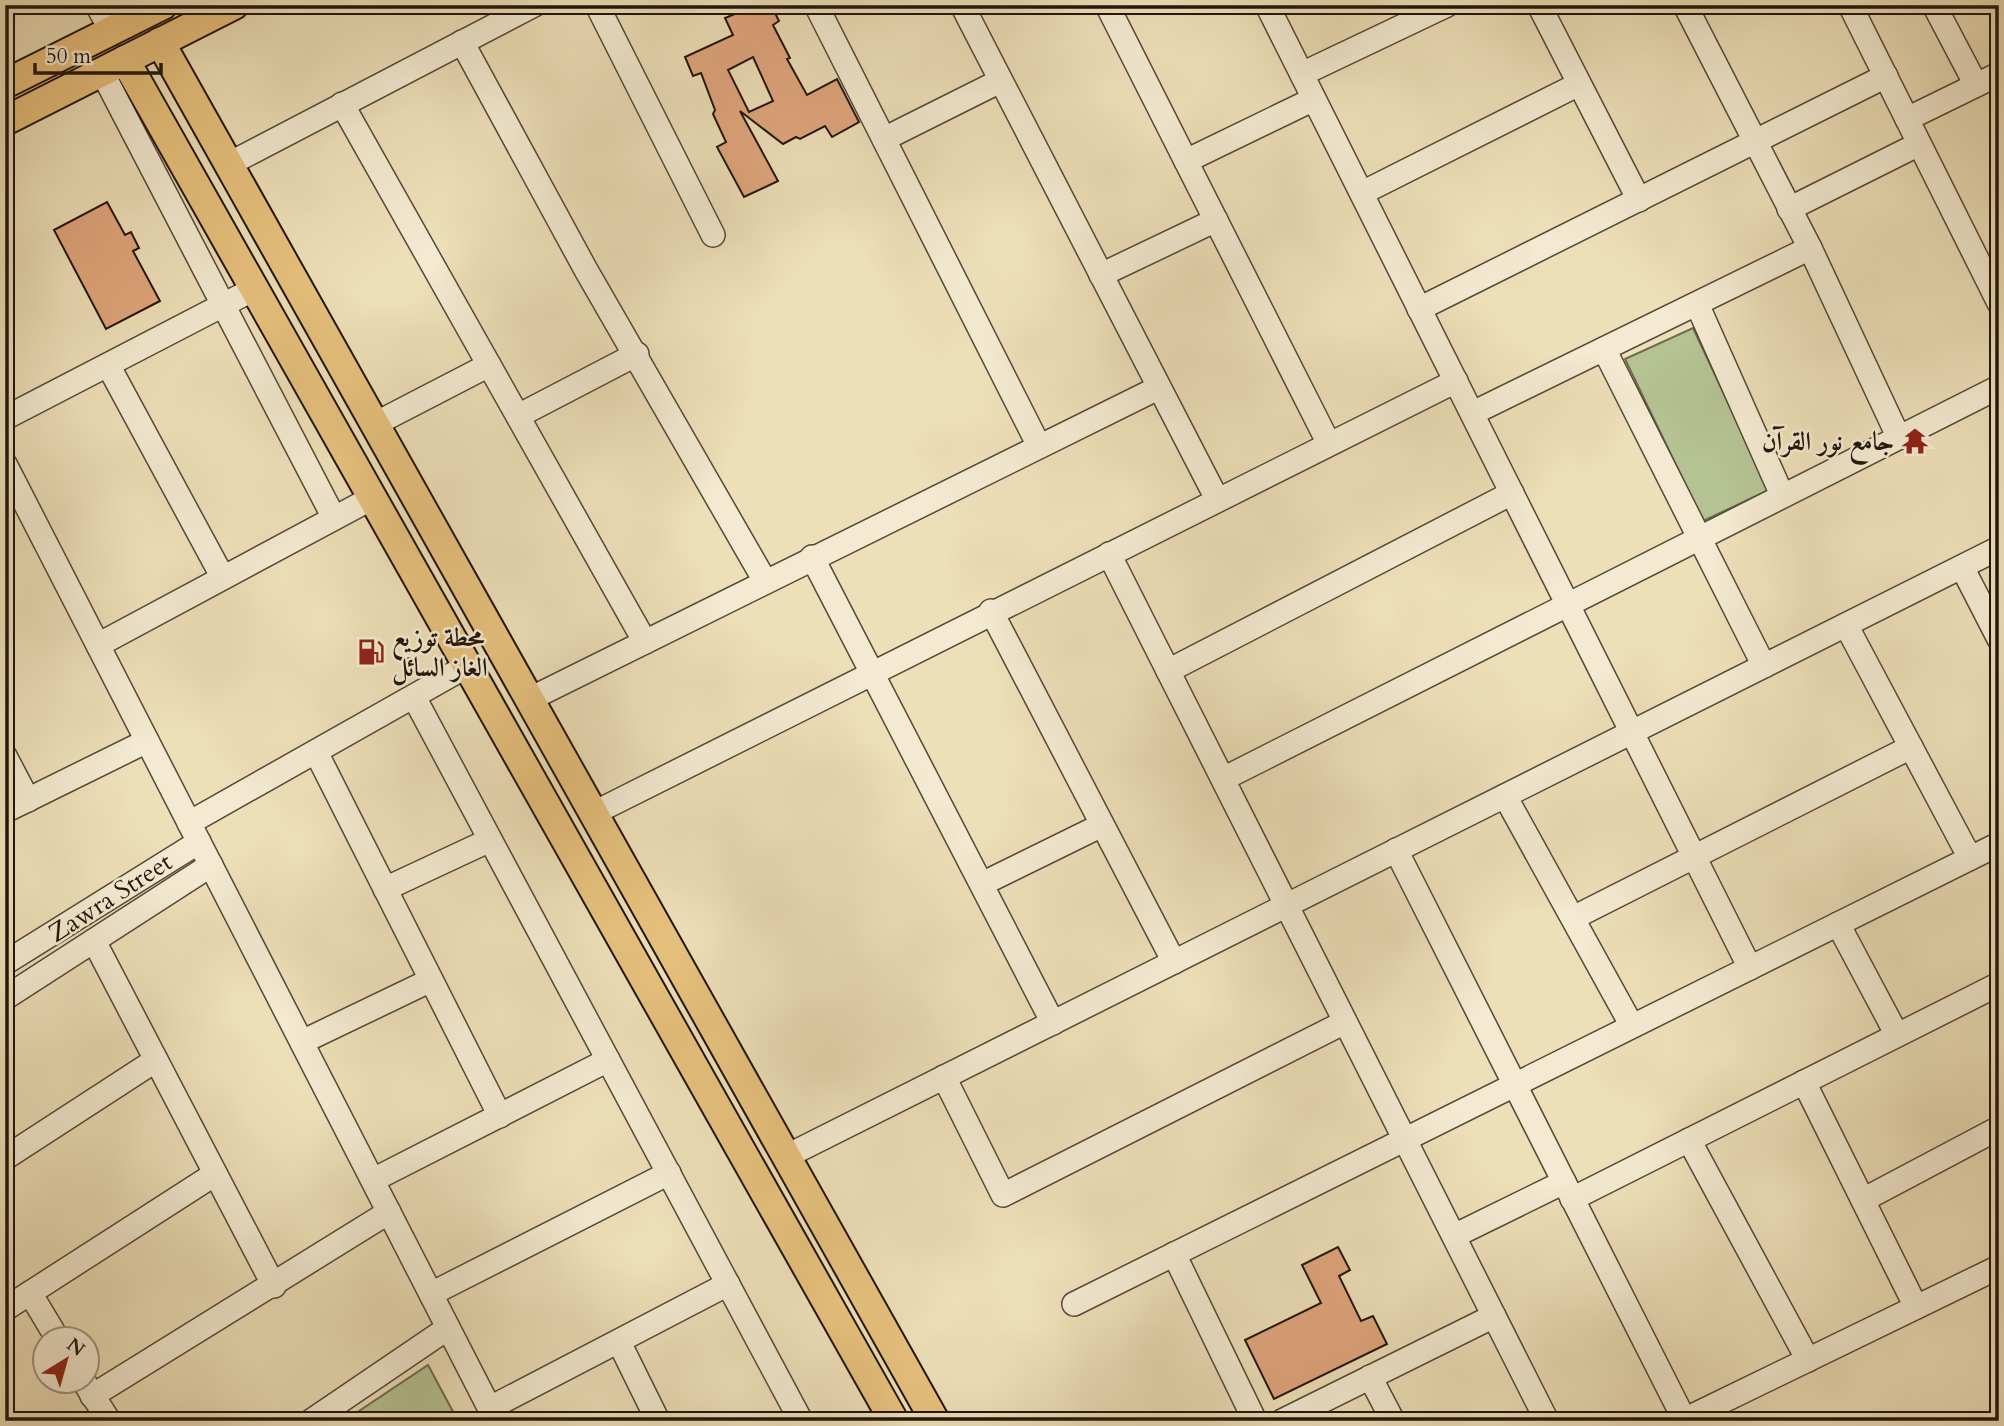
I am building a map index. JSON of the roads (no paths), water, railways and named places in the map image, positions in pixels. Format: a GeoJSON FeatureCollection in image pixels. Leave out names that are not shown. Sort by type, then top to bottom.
{"type":"FeatureCollection","features":[{"type":"Feature","properties":{"kind":"main road"},"geometry":{"type":"LineString","coordinates":[[5,121],[234,5]]}},
{"type":"Feature","properties":{"kind":"main road"},"geometry":{"type":"LineString","coordinates":[[5,85],[112,32],[149,9]]}},
{"type":"Feature","properties":{"kind":"main road"},"geometry":{"type":"LineString","coordinates":[[160,42],[596,812],[935,1421]]}},
{"type":"Feature","properties":{"kind":"main road"},"geometry":{"type":"LineString","coordinates":[[114,66],[254,289],[894,1421]]}},
{"type":"Feature","properties":{"kind":"main road"},"geometry":{"type":"LineString","coordinates":[[698,1075],[732,1058]]}},
{"type":"Feature","properties":{"kind":"street"},"geometry":{"type":"LineString","coordinates":[[97,5],[112,32]]}},
{"type":"Feature","properties":{"kind":"street"},"geometry":{"type":"LineString","coordinates":[[597,5],[713,235]]}},
{"type":"Feature","properties":{"kind":"street"},"geometry":{"type":"LineString","coordinates":[[816,5],[1039,446]]}},
{"type":"Feature","properties":{"kind":"street"},"geometry":{"type":"LineString","coordinates":[[962,5],[1217,499]]}},
{"type":"Feature","properties":{"kind":"street"},"geometry":{"type":"LineString","coordinates":[[1107,5],[1329,444]]}},
{"type":"Feature","properties":{"kind":"street"},"geometry":{"type":"LineString","coordinates":[[1267,5],[1750,968]]}},
{"type":"Feature","properties":{"kind":"street"},"geometry":{"type":"LineString","coordinates":[[1302,74],[1447,5]]}},
{"type":"Feature","properties":{"kind":"street"},"geometry":{"type":"LineString","coordinates":[[1539,5],[1639,200]]}},
{"type":"Feature","properties":{"kind":"street"},"geometry":{"type":"LineString","coordinates":[[1685,5],[1810,248],[1898,436]]}},
{"type":"Feature","properties":{"kind":"street"},"geometry":{"type":"LineString","coordinates":[[1850,5],[1919,144],[1992,272],[1999,303]]}},
{"type":"Feature","properties":{"kind":"street"},"geometry":{"type":"LineString","coordinates":[[1934,5],[1976,85]]}},
{"type":"Feature","properties":{"kind":"street"},"geometry":{"type":"LineString","coordinates":[[229,164],[532,6]]}},
{"type":"Feature","properties":{"kind":"street"},"geometry":{"type":"LineString","coordinates":[[462,42],[586,270],[637,354],[765,581]]}},
{"type":"Feature","properties":{"kind":"street"},"geometry":{"type":"LineString","coordinates":[[114,66],[223,306],[334,518]]}},
{"type":"Feature","properties":{"kind":"street"},"geometry":{"type":"LineString","coordinates":[[1907,119],[1999,74]]}},
{"type":"Feature","properties":{"kind":"street"},"geometry":{"type":"LineString","coordinates":[[1419,309],[1886,76]]}},
{"type":"Feature","properties":{"kind":"street"},"geometry":{"type":"LineString","coordinates":[[884,139],[1000,81]]}},
{"type":"Feature","properties":{"kind":"street"},"geometry":{"type":"LineString","coordinates":[[1362,193],[1579,83]]}},
{"type":"Feature","properties":{"kind":"street"},"geometry":{"type":"LineString","coordinates":[[1186,161],[1314,99]]}},
{"type":"Feature","properties":{"kind":"street"},"geometry":{"type":"LineString","coordinates":[[342,104],[645,642]]}},
{"type":"Feature","properties":{"kind":"street"},"geometry":{"type":"LineString","coordinates":[[1789,208],[1919,144]]}},
{"type":"Feature","properties":{"kind":"street"},"geometry":{"type":"LineString","coordinates":[[1101,275],[1216,220]]}},
{"type":"Feature","properties":{"kind":"street"},"geometry":{"type":"LineString","coordinates":[[1473,413],[1810,248]]}},
{"type":"Feature","properties":{"kind":"street"},"geometry":{"type":"LineString","coordinates":[[5,418],[254,289]]}},
{"type":"Feature","properties":{"kind":"street"},"geometry":{"type":"LineString","coordinates":[[1697,303],[1782,495]]}},
{"type":"Feature","properties":{"kind":"street"},"geometry":{"type":"LineString","coordinates":[[1604,349],[1764,666]]}},
{"type":"Feature","properties":{"kind":"street"},"geometry":{"type":"LineString","coordinates":[[518,416],[637,354]]}},
{"type":"Feature","properties":{"kind":"street"},"geometry":{"type":"LineString","coordinates":[[108,365],[222,576]]}},
{"type":"Feature","properties":{"kind":"street"},"geometry":{"type":"LineString","coordinates":[[375,424],[489,365]]}},
{"type":"Feature","properties":{"kind":"street"},"geometry":{"type":"LineString","coordinates":[[596,812],[871,671],[1456,381]]}},
{"type":"Feature","properties":{"kind":"street"},"geometry":{"type":"LineString","coordinates":[[530,699],[1158,387]]}},
{"type":"Feature","properties":{"kind":"street"},"geometry":{"type":"LineString","coordinates":[[1223,779],[1697,537],[1999,387]]}},
{"type":"Feature","properties":{"kind":"street"},"geometry":{"type":"LineString","coordinates":[[7,471],[493,1414],[728,1284]]}},
{"type":"Feature","properties":{"kind":"street"},"geometry":{"type":"LineString","coordinates":[[1168,671],[1512,493]]}},
{"type":"Feature","properties":{"kind":"street"},"geometry":{"type":"LineString","coordinates":[[98,645],[222,576],[372,498]]}},
{"type":"Feature","properties":{"kind":"street"},"geometry":{"type":"LineString","coordinates":[[787,1156],[1999,548]]}},
{"type":"Feature","properties":{"kind":"street"},"geometry":{"type":"LineString","coordinates":[[1109,554],[1547,1421]]}},
{"type":"Feature","properties":{"kind":"street"},"geometry":{"type":"LineString","coordinates":[[812,558],[984,883],[1053,1023]]}},
{"type":"Feature","properties":{"kind":"street"},"geometry":{"type":"LineString","coordinates":[[1962,567],[1999,639]]}},
{"type":"Feature","properties":{"kind":"street"},"geometry":{"type":"LineString","coordinates":[[991,611],[1174,962]]}},
{"type":"Feature","properties":{"kind":"street"},"geometry":{"type":"LineString","coordinates":[[1846,625],[1970,859]]}},
{"type":"Feature","properties":{"kind":"street","name":"Zawra Street"},"geometry":{"type":"LineString","coordinates":[[5,963],[194,832],[316,752],[467,666]]}},
{"type":"Feature","properties":{"kind":"street"},"geometry":{"type":"LineString","coordinates":[[414,697],[801,1421]]}},
{"type":"Feature","properties":{"kind":"street"},"geometry":{"type":"LineString","coordinates":[[5,811],[147,741]]}},
{"type":"Feature","properties":{"kind":"street"},"geometry":{"type":"LineString","coordinates":[[1573,918],[1911,747]]}},
{"type":"Feature","properties":{"kind":"street"},"geometry":{"type":"LineString","coordinates":[[316,752],[500,1116]]}},
{"type":"Feature","properties":{"kind":"street"},"geometry":{"type":"LineString","coordinates":[[5,756],[28,800]]}},
{"type":"Feature","properties":{"kind":"street"},"geometry":{"type":"LineString","coordinates":[[1505,796],[1632,1026]]}},
{"type":"Feature","properties":{"kind":"street"},"geometry":{"type":"LineString","coordinates":[[984,883],[1102,825]]}},
{"type":"Feature","properties":{"kind":"street"},"geometry":{"type":"LineString","coordinates":[[385,889],[490,840]]}},
{"type":"Feature","properties":{"kind":"street"},"geometry":{"type":"LineString","coordinates":[[1074,1304],[1999,845]]}},
{"type":"Feature","properties":{"kind":"street"},"geometry":{"type":"LineString","coordinates":[[1396,850],[1685,1421],[1999,1267]]}},
{"type":"Feature","properties":{"kind":"street","name":"Zawra Street"},"geometry":{"type":"LineString","coordinates":[[5,998],[211,865]]}},
{"type":"Feature","properties":{"kind":"street"},"geometry":{"type":"LineString","coordinates":[[1838,924],[1897,1035]]}},
{"type":"Feature","properties":{"kind":"street"},"geometry":{"type":"LineString","coordinates":[[94,941],[274,1286]]}},
{"type":"Feature","properties":{"kind":"street"},"geometry":{"type":"LineString","coordinates":[[302,1042],[431,980]]}},
{"type":"Feature","properties":{"kind":"street"},"geometry":{"type":"LineString","coordinates":[[1454,1236],[1689,1140],[1999,984]]}},
{"type":"Feature","properties":{"kind":"street"},"geometry":{"type":"LineString","coordinates":[[944,1077],[1003,1195],[1345,1022]]}},
{"type":"Feature","properties":{"kind":"street"},"geometry":{"type":"LineString","coordinates":[[5,1158],[156,1060]]}},
{"type":"Feature","properties":{"kind":"street"},"geometry":{"type":"LineString","coordinates":[[373,1181],[608,1060]]}},
{"type":"Feature","properties":{"kind":"street"},"geometry":{"type":"LineString","coordinates":[[1804,1082],[1916,1307]]}},
{"type":"Feature","properties":{"kind":"street"},"geometry":{"type":"LineString","coordinates":[[1863,1200],[1999,1128]]}},
{"type":"Feature","properties":{"kind":"street"},"geometry":{"type":"LineString","coordinates":[[1689,1140],[1808,1360]]}},
{"type":"Feature","properties":{"kind":"street"},"geometry":{"type":"LineString","coordinates":[[431,1294],[669,1173]]}},
{"type":"Feature","properties":{"kind":"street"},"geometry":{"type":"LineString","coordinates":[[5,1309],[215,1174]]}},
{"type":"Feature","properties":{"kind":"street"},"geometry":{"type":"LineString","coordinates":[[102,1380],[274,1286],[389,1212]]}},
{"type":"Feature","properties":{"kind":"street"},"geometry":{"type":"LineString","coordinates":[[1174,1254],[1255,1421]]}},
{"type":"Feature","properties":{"kind":"street"},"geometry":{"type":"LineString","coordinates":[[30,1293],[48,1324]]}},
{"type":"Feature","properties":{"kind":"street"},"geometry":{"type":"LineString","coordinates":[[1282,1421],[1494,1316]]}},
{"type":"Feature","properties":{"kind":"street"},"geometry":{"type":"LineString","coordinates":[[325,1417],[448,1328]]}},
{"type":"Feature","properties":{"kind":"street"},"geometry":{"type":"LineString","coordinates":[[619,1342],[657,1421]]}},
{"type":"Feature","properties":{"kind":"street"},"geometry":{"type":"LineString","coordinates":[[1370,1377],[1392,1421]]}},
{"type":"Feature","properties":{"kind":"street"},"geometry":{"type":"LineString","coordinates":[[92,1394],[109,1421]]}},
{"type":"Feature","properties":{"kind":"place","name":"جامع نور القرآن"},"geometry":{"type":"Point","coordinates":[1915,441]}},
{"type":"Feature","properties":{"kind":"place","name":"محطة توزيع الغاز السائل"},"geometry":{"type":"Point","coordinates":[371,652]}}]}
